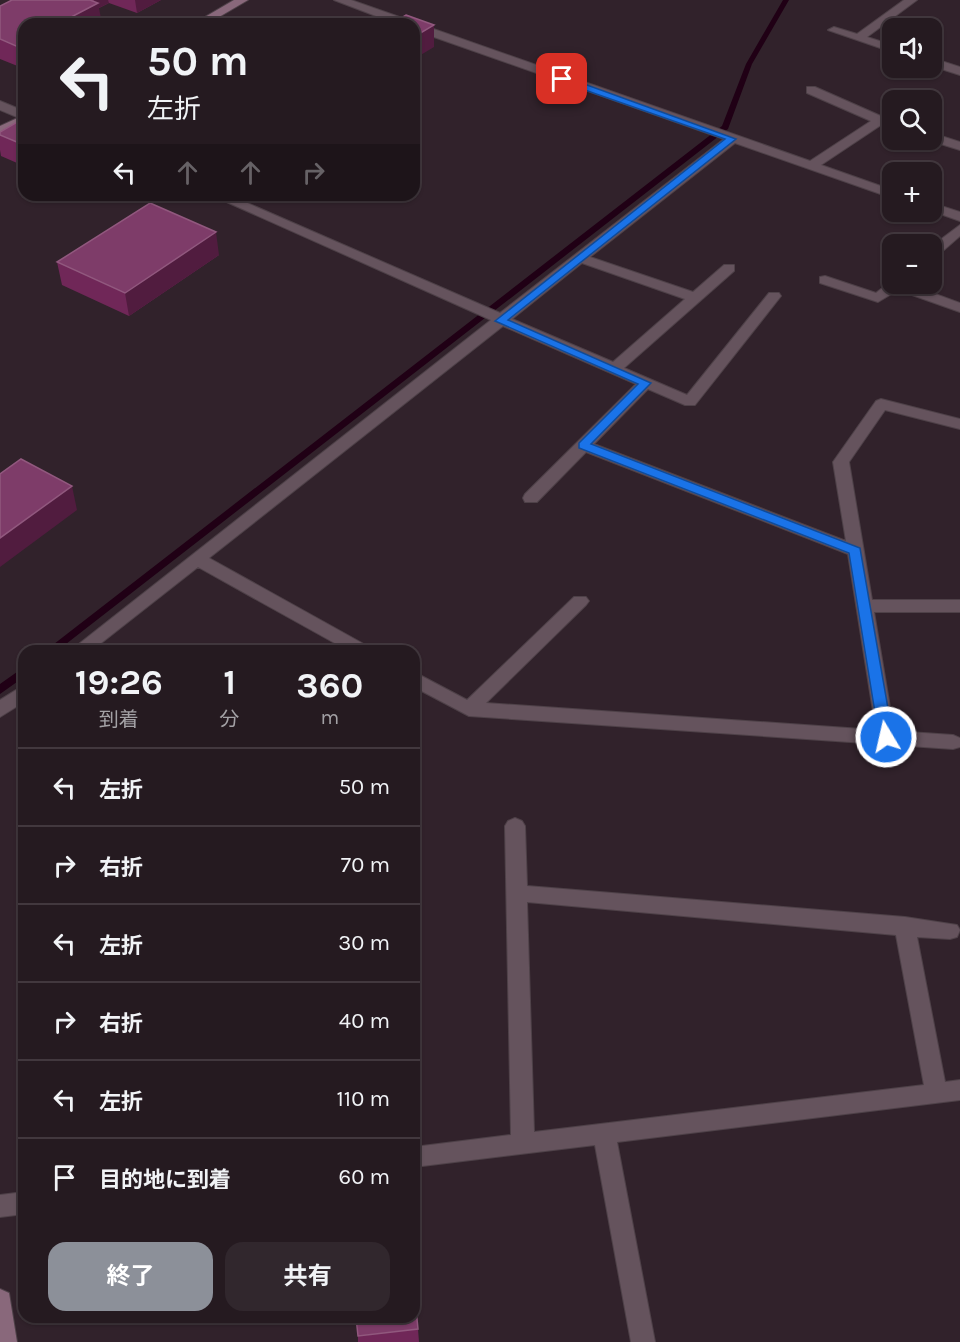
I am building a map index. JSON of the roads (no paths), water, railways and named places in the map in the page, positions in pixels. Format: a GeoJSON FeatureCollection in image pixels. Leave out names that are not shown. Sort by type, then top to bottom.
{"type":"FeatureCollection","features":[{"type":"Feature","properties":{"kind":"main road"},"geometry":{"type":"LineString","coordinates":[[210,18],[242,0]]}},
{"type":"Feature","properties":{"kind":"main road"},"geometry":{"type":"LineString","coordinates":[[0,131],[18,120]]}},
{"type":"Feature","properties":{"kind":"main road"},"geometry":{"type":"LineString","coordinates":[[0,1301],[5,1342]]}},
{"type":"Feature","properties":{"kind":"street"},"geometry":{"type":"LineString","coordinates":[[340,0],[391,18]]}},
{"type":"Feature","properties":{"kind":"street"},"geometry":{"type":"LineString","coordinates":[[858,38],[910,0]]}},
{"type":"Feature","properties":{"kind":"street"},"geometry":{"type":"LineString","coordinates":[[420,28],[882,191]]}},
{"type":"Feature","properties":{"kind":"street"},"geometry":{"type":"LineString","coordinates":[[834,30],[882,46]]}},
{"type":"Feature","properties":{"kind":"street"},"geometry":{"type":"LineString","coordinates":[[942,65],[960,71]]}},
{"type":"Feature","properties":{"kind":"street"},"geometry":{"type":"LineString","coordinates":[[811,90],[882,122]]}},
{"type":"Feature","properties":{"kind":"street"},"geometry":{"type":"LineString","coordinates":[[0,105],[18,114]]}},
{"type":"Feature","properties":{"kind":"street"},"geometry":{"type":"LineString","coordinates":[[811,166],[879,121]]}},
{"type":"Feature","properties":{"kind":"street"},"geometry":{"type":"LineString","coordinates":[[87,645],[732,139]]}},
{"type":"Feature","properties":{"kind":"street"},"geometry":{"type":"LineString","coordinates":[[942,140],[960,146]]}},
{"type":"Feature","properties":{"kind":"street"},"geometry":{"type":"LineString","coordinates":[[232,201],[501,321],[690,402],[774,296]]}},
{"type":"Feature","properties":{"kind":"street"},"geometry":{"type":"LineString","coordinates":[[942,211],[960,217]]}},
{"type":"Feature","properties":{"kind":"street"},"geometry":{"type":"LineString","coordinates":[[942,244],[960,229]]}},
{"type":"Feature","properties":{"kind":"street"},"geometry":{"type":"LineString","coordinates":[[580,258],[696,298]]}},
{"type":"Feature","properties":{"kind":"street"},"geometry":{"type":"LineString","coordinates":[[614,369],[729,268]]}},
{"type":"Feature","properties":{"kind":"street"},"geometry":{"type":"LineString","coordinates":[[825,280],[878,298],[883,294]]}},
{"type":"Feature","properties":{"kind":"street"},"geometry":{"type":"LineString","coordinates":[[923,294],[960,308]]}},
{"type":"Feature","properties":{"kind":"street"},"geometry":{"type":"LineString","coordinates":[[531,498],[645,383]]}},
{"type":"Feature","properties":{"kind":"street"},"geometry":{"type":"LineString","coordinates":[[886,737],[841,462],[881,404],[960,424]]}},
{"type":"Feature","properties":{"kind":"street"},"geometry":{"type":"LineString","coordinates":[[583,445],[855,551]]}},
{"type":"Feature","properties":{"kind":"street"},"geometry":{"type":"LineString","coordinates":[[197,560],[352,645]]}},
{"type":"Feature","properties":{"kind":"street"},"geometry":{"type":"LineString","coordinates":[[469,710],[580,600]]}},
{"type":"Feature","properties":{"kind":"street"},"geometry":{"type":"LineString","coordinates":[[864,606],[960,606]]}},
{"type":"Feature","properties":{"kind":"street"},"geometry":{"type":"LineString","coordinates":[[420,682],[469,710],[953,742]]}},
{"type":"Feature","properties":{"kind":"street"},"geometry":{"type":"LineString","coordinates":[[0,710],[18,696]]}},
{"type":"Feature","properties":{"kind":"street"},"geometry":{"type":"LineString","coordinates":[[515,826],[523,1144]]}},
{"type":"Feature","properties":{"kind":"street"},"geometry":{"type":"LineString","coordinates":[[517,893],[905,925],[950,931]]}},
{"type":"Feature","properties":{"kind":"street"},"geometry":{"type":"LineString","coordinates":[[905,925],[936,1092]]}},
{"type":"Feature","properties":{"kind":"street"},"geometry":{"type":"LineString","coordinates":[[420,1156],[960,1090]]}},
{"type":"Feature","properties":{"kind":"street"},"geometry":{"type":"LineString","coordinates":[[604,1135],[643,1342]]}},
{"type":"Feature","properties":{"kind":"street"},"geometry":{"type":"LineString","coordinates":[[0,1206],[18,1204]]}},
{"type":"Feature","properties":{"kind":"waterway"},"geometry":{"type":"LineString","coordinates":[[58,645],[725,127],[749,64],[786,0]]}},
{"type":"Feature","properties":{"kind":"waterway"},"geometry":{"type":"LineString","coordinates":[[0,690],[18,676]]}}]}
